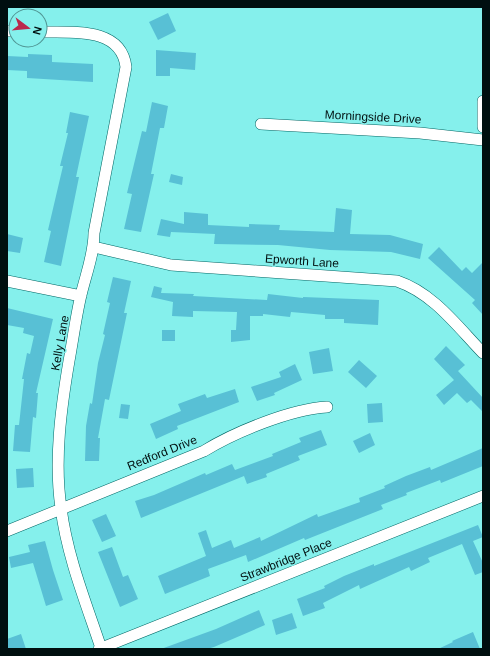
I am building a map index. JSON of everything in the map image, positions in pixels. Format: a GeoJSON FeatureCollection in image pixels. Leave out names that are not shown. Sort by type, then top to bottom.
{"type":"FeatureCollection","features":[{"type":"Feature","properties":{"kind":"street","name":"Kelly Lane"},"geometry":{"type":"LineString","coordinates":[[48,32],[92,34],[101,36],[116,44],[125,57],[125,79],[105,172],[94,233],[94,247],[81,296],[62,414],[58,471],[61,509],[72,558],[100,649]]}},
{"type":"Feature","properties":{"kind":"street"},"geometry":{"type":"LineString","coordinates":[[483,101],[483,127]]}},
{"type":"Feature","properties":{"kind":"street","name":"Morningside Drive"},"geometry":{"type":"LineString","coordinates":[[261,124],[420,133],[483,140]]}},
{"type":"Feature","properties":{"kind":"street","name":"Epworth Lane"},"geometry":{"type":"LineString","coordinates":[[94,247],[171,265],[397,281],[410,286],[435,303],[483,353]]}},
{"type":"Feature","properties":{"kind":"street"},"geometry":{"type":"LineString","coordinates":[[7,281],[81,296]]}},
{"type":"Feature","properties":{"kind":"street","name":"Redford Drive"},"geometry":{"type":"LineString","coordinates":[[7,531],[204,451],[234,435],[311,408],[327,407]]}},
{"type":"Feature","properties":{"kind":"street","name":"Strawbridge Place"},"geometry":{"type":"LineString","coordinates":[[100,649],[483,496]]}},
{"type":"Feature","properties":{"kind":"building"},"geometry":{"type":"Polygon","coordinates":[[[168,13],[176,31],[158,40],[149,22],[168,13]]]}},
{"type":"Feature","properties":{"kind":"building"},"geometry":{"type":"Polygon","coordinates":[[[156,50],[196,53],[195,70],[170,68],[170,76],[156,76],[156,50]]]}},
{"type":"Feature","properties":{"kind":"building"},"geometry":{"type":"Polygon","coordinates":[[[28,54],[52,55],[52,62],[93,64],[93,82],[27,78],[27,71],[7,70],[7,56],[28,57],[28,54]]]}},
{"type":"Feature","properties":{"kind":"building"},"geometry":{"type":"Polygon","coordinates":[[[152,102],[168,106],[164,128],[160,128],[151,174],[154,174],[141,232],[124,229],[132,194],[127,193],[142,131],[146,132],[152,102]]]}},
{"type":"Feature","properties":{"kind":"building"},"geometry":{"type":"Polygon","coordinates":[[[70,112],[89,116],[76,177],[79,177],[61,266],[44,262],[51,231],[48,230],[63,166],[60,166],[68,133],[66,133],[70,112]]]}},
{"type":"Feature","properties":{"kind":"building"},"geometry":{"type":"Polygon","coordinates":[[[171,174],[183,177],[182,185],[169,182],[171,174]]]}},
{"type":"Feature","properties":{"kind":"building"},"geometry":{"type":"Polygon","coordinates":[[[336,208],[352,210],[350,234],[390,235],[423,244],[420,259],[391,252],[330,250],[278,245],[214,244],[215,234],[171,232],[170,237],[157,235],[161,219],[184,224],[184,212],[208,214],[208,225],[249,227],[249,224],[280,225],[279,230],[334,232],[336,208]]]}},
{"type":"Feature","properties":{"kind":"building"},"geometry":{"type":"Polygon","coordinates":[[[7,234],[23,238],[20,253],[7,251],[7,234]]]}},
{"type":"Feature","properties":{"kind":"building"},"geometry":{"type":"Polygon","coordinates":[[[439,247],[462,271],[466,267],[472,273],[483,262],[483,315],[472,303],[475,300],[428,258],[439,247]]]}},
{"type":"Feature","properties":{"kind":"building"},"geometry":{"type":"Polygon","coordinates":[[[113,277],[131,281],[124,313],[127,313],[109,400],[105,399],[98,438],[100,438],[99,461],[85,461],[86,426],[90,403],[92,404],[98,363],[105,335],[103,334],[110,303],[107,302],[113,277]]]}},
{"type":"Feature","properties":{"kind":"building"},"geometry":{"type":"Polygon","coordinates":[[[154,286],[162,288],[161,293],[194,294],[193,296],[267,300],[268,294],[303,298],[379,300],[378,325],[344,323],[344,319],[325,319],[325,315],[291,312],[290,317],[263,314],[263,316],[250,316],[250,340],[231,342],[231,330],[236,330],[237,312],[193,311],[193,317],[172,316],[173,302],[151,297],[154,286]]]}},
{"type":"Feature","properties":{"kind":"building"},"geometry":{"type":"Polygon","coordinates":[[[7,308],[53,319],[36,393],[38,393],[36,418],[33,417],[30,452],[13,451],[15,425],[19,425],[24,379],[22,379],[27,353],[30,354],[34,336],[23,333],[24,328],[7,325],[7,308]]]}},
{"type":"Feature","properties":{"kind":"building"},"geometry":{"type":"Polygon","coordinates":[[[162,330],[175,330],[175,341],[162,341],[162,330]]]}},
{"type":"Feature","properties":{"kind":"building"},"geometry":{"type":"Polygon","coordinates":[[[446,346],[465,365],[458,371],[483,398],[483,412],[471,400],[467,403],[457,393],[444,405],[436,395],[454,380],[434,359],[446,346]]]}},
{"type":"Feature","properties":{"kind":"building"},"geometry":{"type":"Polygon","coordinates":[[[329,348],[333,371],[313,374],[309,352],[329,348]]]}},
{"type":"Feature","properties":{"kind":"building"},"geometry":{"type":"Polygon","coordinates":[[[359,360],[377,376],[366,388],[348,372],[359,360]]]}},
{"type":"Feature","properties":{"kind":"building"},"geometry":{"type":"Polygon","coordinates":[[[295,364],[302,380],[274,393],[275,395],[257,401],[251,387],[281,377],[279,372],[295,364]]]}},
{"type":"Feature","properties":{"kind":"building"},"geometry":{"type":"Polygon","coordinates":[[[235,389],[239,402],[177,426],[178,429],[156,439],[150,424],[181,411],[178,404],[205,394],[207,398],[235,389]]]}},
{"type":"Feature","properties":{"kind":"building"},"geometry":{"type":"Polygon","coordinates":[[[382,403],[383,422],[368,423],[367,404],[382,403]]]}},
{"type":"Feature","properties":{"kind":"building"},"geometry":{"type":"Polygon","coordinates":[[[121,404],[130,405],[128,419],[119,418],[121,404]]]}},
{"type":"Feature","properties":{"kind":"building"},"geometry":{"type":"Polygon","coordinates":[[[321,430],[327,445],[298,456],[300,460],[266,474],[267,477],[247,484],[244,476],[141,518],[135,501],[154,495],[205,473],[206,475],[232,464],[235,470],[273,456],[272,454],[301,442],[299,438],[321,430]]]}},
{"type":"Feature","properties":{"kind":"building"},"geometry":{"type":"Polygon","coordinates":[[[370,433],[375,445],[359,453],[353,441],[370,433]]]}},
{"type":"Feature","properties":{"kind":"building"},"geometry":{"type":"Polygon","coordinates":[[[483,448],[483,466],[441,483],[440,480],[406,493],[407,495],[381,505],[383,509],[305,540],[304,538],[248,562],[246,555],[208,569],[210,576],[165,594],[158,576],[206,556],[198,533],[206,530],[212,548],[231,540],[234,548],[260,537],[261,541],[317,514],[318,517],[360,502],[359,498],[385,488],[384,486],[406,476],[430,467],[431,470],[483,448]]]}},
{"type":"Feature","properties":{"kind":"building"},"geometry":{"type":"Polygon","coordinates":[[[33,468],[34,487],[17,488],[16,469],[33,468]]]}},
{"type":"Feature","properties":{"kind":"building"},"geometry":{"type":"Polygon","coordinates":[[[106,514],[116,536],[102,542],[92,520],[106,514]]]}},
{"type":"Feature","properties":{"kind":"building"},"geometry":{"type":"Polygon","coordinates":[[[478,525],[483,537],[473,541],[483,563],[483,572],[475,575],[462,544],[428,558],[430,562],[411,571],[409,567],[360,589],[359,585],[323,603],[325,608],[303,616],[297,599],[325,588],[324,586],[344,576],[374,564],[374,566],[478,525]]]}},
{"type":"Feature","properties":{"kind":"building"},"geometry":{"type":"Polygon","coordinates":[[[45,541],[63,600],[46,606],[33,563],[11,568],[9,557],[30,552],[28,545],[45,541]]]}},
{"type":"Feature","properties":{"kind":"building"},"geometry":{"type":"Polygon","coordinates":[[[112,547],[123,577],[128,575],[138,599],[120,607],[98,552],[112,547]]]}},
{"type":"Feature","properties":{"kind":"building"},"geometry":{"type":"Polygon","coordinates":[[[259,610],[265,625],[214,647],[207,649],[161,649],[216,629],[259,610]]]}},
{"type":"Feature","properties":{"kind":"building"},"geometry":{"type":"Polygon","coordinates":[[[292,613],[297,628],[276,635],[272,620],[292,613]]]}},
{"type":"Feature","properties":{"kind":"building"},"geometry":{"type":"Polygon","coordinates":[[[473,632],[480,649],[438,649],[453,642],[452,641],[473,632]]]}},
{"type":"Feature","properties":{"kind":"building"},"geometry":{"type":"Polygon","coordinates":[[[21,634],[26,649],[7,649],[7,639],[21,634]]]}}]}
